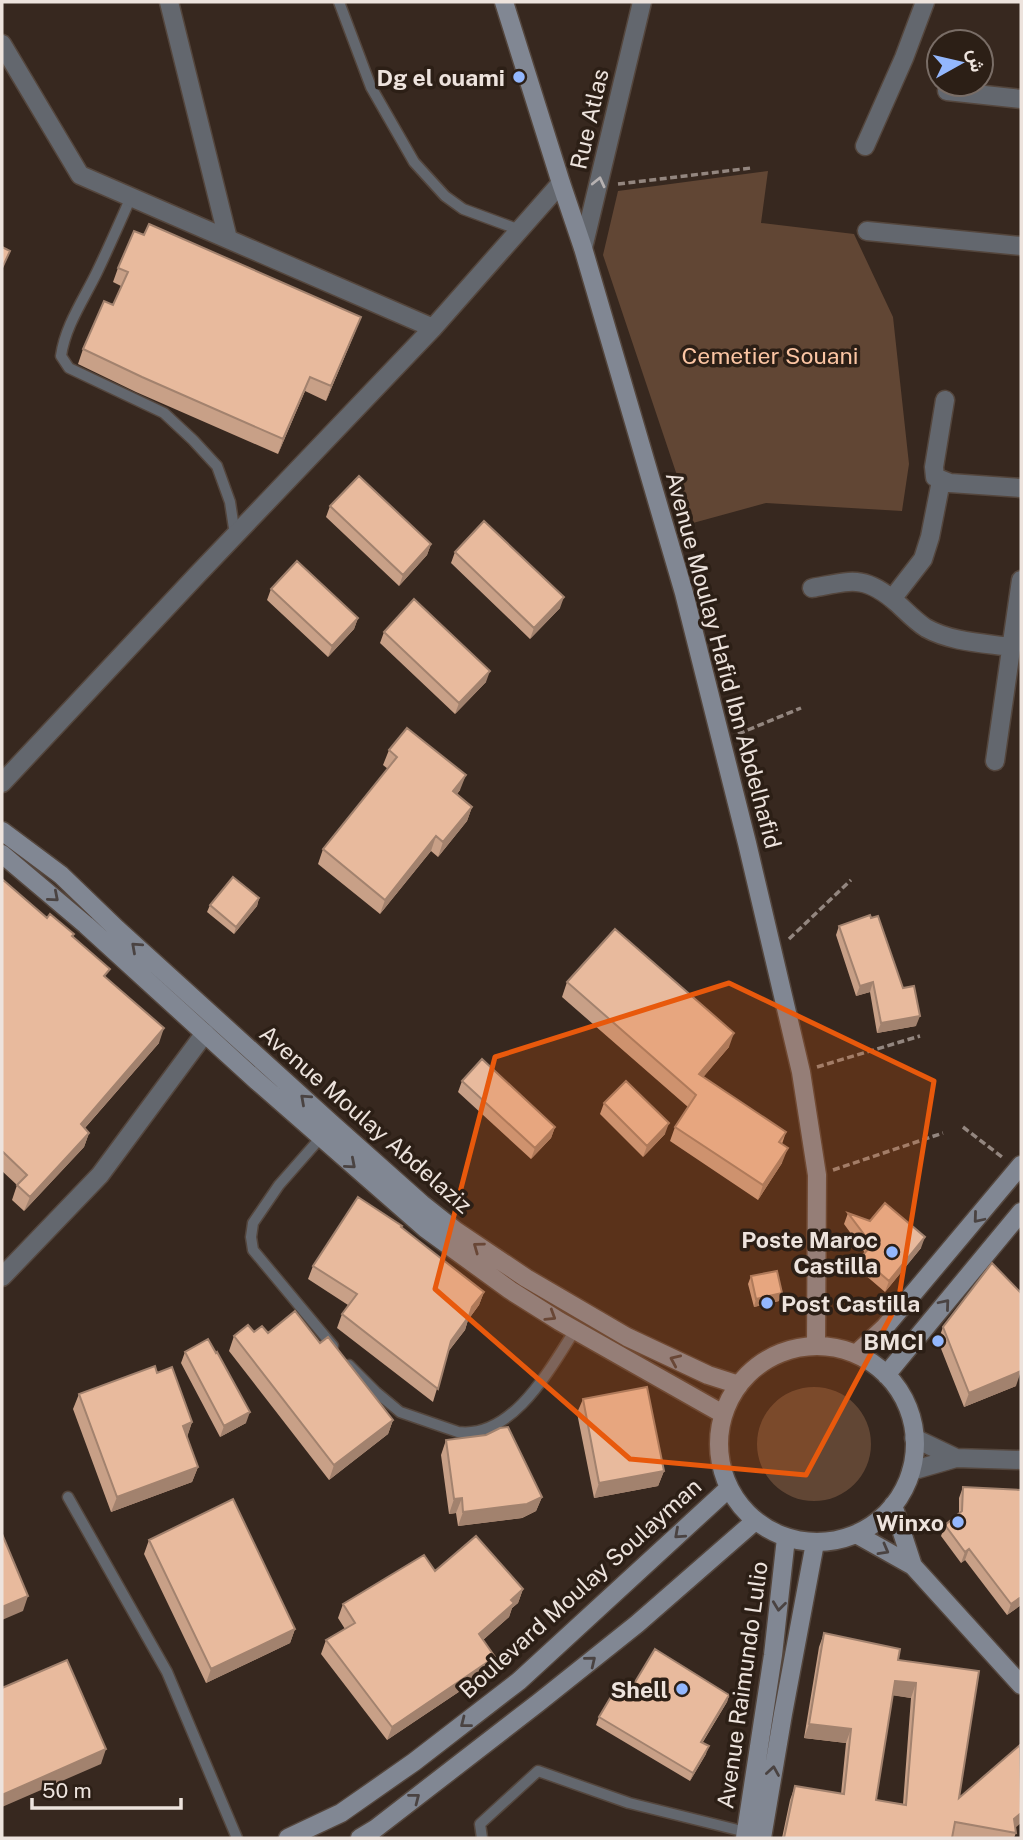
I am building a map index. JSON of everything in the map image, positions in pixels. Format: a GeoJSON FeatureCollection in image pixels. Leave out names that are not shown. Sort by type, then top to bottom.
{"type":"FeatureCollection","features":[{"type":"Feature","properties":{"kind":"main road","name":"Avenue Moulay Hafid Ibn Abdelhafid"},"geometry":{"type":"LineString","coordinates":[[504,2],[583,248],[684,593],[801,1072],[817,1175],[816,1346]]}},
{"type":"Feature","properties":{"kind":"main road","name":"Avenue Moulay Abdelaziz"},"geometry":{"type":"LineString","coordinates":[[2,831],[61,876],[242,1042],[426,1229],[510,1290],[723,1414]]}},
{"type":"Feature","properties":{"kind":"main road","name":"Avenue Moulay Abdelaziz"},"geometry":{"type":"LineString","coordinates":[[2,854],[86,925],[230,1056],[492,1256],[627,1337],[708,1374],[739,1385]]}},
{"type":"Feature","properties":{"kind":"main road"},"geometry":{"type":"LineString","coordinates":[[230,1056],[242,1042]]}},
{"type":"Feature","properties":{"kind":"main road"},"geometry":{"type":"LineString","coordinates":[[856,1354],[885,1327],[1020,1167]]}},
{"type":"Feature","properties":{"kind":"main road"},"geometry":{"type":"LineString","coordinates":[[886,1375],[1021,1212]]}},
{"type":"Feature","properties":{"kind":"main road"},"geometry":{"type":"LineString","coordinates":[[816,1346],[856,1354],[886,1375],[910,1415],[914,1455],[904,1489],[876,1522],[856,1534],[836,1541],[815,1543],[786,1538],[770,1531],[740,1506],[729,1488],[721,1464],[719,1439],[723,1414],[739,1385],[760,1364],[787,1350],[816,1346]]}},
{"type":"Feature","properties":{"kind":"main road","name":"Boulevard Moulay Soulayman"},"geometry":{"type":"LineString","coordinates":[[288,1838],[341,1813],[414,1762],[519,1681],[729,1488]]}},
{"type":"Feature","properties":{"kind":"main road"},"geometry":{"type":"LineString","coordinates":[[893,1505],[913,1566]]}},
{"type":"Feature","properties":{"kind":"main road"},"geometry":{"type":"LineString","coordinates":[[360,1838],[538,1703],[637,1623],[755,1521]]}},
{"type":"Feature","properties":{"kind":"main road"},"geometry":{"type":"LineString","coordinates":[[856,1534],[913,1566],[1021,1685]]}},
{"type":"Feature","properties":{"kind":"main road","name":"Avenue Raimundo Lulio"},"geometry":{"type":"LineString","coordinates":[[751,1836],[786,1538]]}},
{"type":"Feature","properties":{"kind":"main road","name":"Avenue Raimundo Lulio"},"geometry":{"type":"LineString","coordinates":[[751,1836],[783,1714],[815,1543]]}},
{"type":"Feature","properties":{"kind":"street"},"geometry":{"type":"LineString","coordinates":[[169,2],[228,239]]}},
{"type":"Feature","properties":{"kind":"street","name":"Rue Atlas"},"geometry":{"type":"LineString","coordinates":[[583,248],[642,2]]}},
{"type":"Feature","properties":{"kind":"street"},"geometry":{"type":"LineString","coordinates":[[865,146],[904,58],[925,2]]}},
{"type":"Feature","properties":{"kind":"street"},"geometry":{"type":"LineString","coordinates":[[2,44],[80,175],[433,328]]}},
{"type":"Feature","properties":{"kind":"street"},"geometry":{"type":"LineString","coordinates":[[995,96],[1021,99]]}},
{"type":"Feature","properties":{"kind":"street"},"geometry":{"type":"LineString","coordinates":[[2,783],[433,328],[561,183]]}},
{"type":"Feature","properties":{"kind":"street"},"geometry":{"type":"LineString","coordinates":[[867,231],[1021,246]]}},
{"type":"Feature","properties":{"kind":"street"},"geometry":{"type":"LineString","coordinates":[[946,400],[934,467],[935,477],[955,484],[1021,488]]}},
{"type":"Feature","properties":{"kind":"street"},"geometry":{"type":"LineString","coordinates":[[892,599],[923,559],[941,481]]}},
{"type":"Feature","properties":{"kind":"street"},"geometry":{"type":"LineString","coordinates":[[995,761],[1015,669],[1011,647],[1021,580]]}},
{"type":"Feature","properties":{"kind":"street"},"geometry":{"type":"LineString","coordinates":[[812,588],[863,581],[892,599],[914,620],[940,635],[1011,647]]}},
{"type":"Feature","properties":{"kind":"street"},"geometry":{"type":"LineString","coordinates":[[2,1277],[100,1175],[205,1033]]}},
{"type":"Feature","properties":{"kind":"street"},"geometry":{"type":"LineString","coordinates":[[914,1438],[956,1458]]}},
{"type":"Feature","properties":{"kind":"street"},"geometry":{"type":"LineString","coordinates":[[911,1471],[956,1458],[1021,1460]]}},
{"type":"Feature","properties":{"kind":"lane"},"geometry":{"type":"LineString","coordinates":[[339,2],[371,86],[414,162],[439,191],[463,209],[520,230]]}},
{"type":"Feature","properties":{"kind":"lane"},"geometry":{"type":"LineString","coordinates":[[131,197],[63,343],[61,356],[69,368],[164,413],[193,440],[217,466],[230,502],[235,536]]}},
{"type":"Feature","properties":{"kind":"lane"},"geometry":{"type":"LineString","coordinates":[[327,1130],[279,1185],[253,1223],[251,1237],[253,1250],[338,1352]]}},
{"type":"Feature","properties":{"kind":"lane"},"geometry":{"type":"LineString","coordinates":[[346,1361],[400,1412],[467,1433],[497,1424],[509,1416],[544,1378],[575,1330]]}},
{"type":"Feature","properties":{"kind":"lane"},"geometry":{"type":"LineString","coordinates":[[68,1497],[167,1671],[237,1838]]}},
{"type":"Feature","properties":{"kind":"lane"},"geometry":{"type":"LineString","coordinates":[[482,1838],[480,1824],[538,1771],[629,1803],[751,1836]]}},
{"type":"Feature","properties":{"kind":"path"},"geometry":{"type":"LineString","coordinates":[[598,186],[751,168]]}},
{"type":"Feature","properties":{"kind":"path"},"geometry":{"type":"LineString","coordinates":[[721,741],[801,708]]}},
{"type":"Feature","properties":{"kind":"path"},"geometry":{"type":"LineString","coordinates":[[773,954],[851,880]]}},
{"type":"Feature","properties":{"kind":"path"},"geometry":{"type":"LineString","coordinates":[[801,1072],[920,1036]]}},
{"type":"Feature","properties":{"kind":"path"},"geometry":{"type":"LineString","coordinates":[[963,1127],[1020,1167]]}},
{"type":"Feature","properties":{"kind":"path"},"geometry":{"type":"LineString","coordinates":[[817,1175],[943,1133]]}},
{"type":"Feature","properties":{"kind":"highlighted area"},"geometry":{"type":"Polygon","coordinates":[[[729,983],[934,1081],[898,1303],[806,1475],[630,1459],[435,1289],[495,1057],[729,983]]]}},
{"type":"Feature","properties":{"kind":"green space","name":"Cemetier Souani"},"geometry":{"type":"Polygon","coordinates":[[[768,171],[761,223],[854,234],[893,317],[909,464],[902,511],[766,503],[693,523],[603,255],[618,191],[768,171]]]}},
{"type":"Feature","properties":{"kind":"green space"},"geometry":{"type":"Polygon","coordinates":[[[814,1387],[836,1391],[854,1404],[867,1422],[871,1444],[867,1466],[854,1484],[836,1497],[814,1501],[792,1497],[774,1484],[761,1466],[757,1444],[761,1422],[774,1404],[792,1391],[814,1387]]]}},
{"type":"Feature","properties":{"kind":"building"},"geometry":{"type":"Polygon","coordinates":[[[149,224],[361,317],[331,386],[310,377],[283,439],[83,349],[104,301],[113,305],[128,272],[118,268],[134,231],[144,235],[149,224]]]}},
{"type":"Feature","properties":{"kind":"building"},"geometry":{"type":"Polygon","coordinates":[[[2,247],[10,251],[2,268],[2,247]]]}},
{"type":"Feature","properties":{"kind":"building"},"geometry":{"type":"Polygon","coordinates":[[[359,476],[431,544],[403,575],[330,506],[359,476]]]}},
{"type":"Feature","properties":{"kind":"building"},"geometry":{"type":"Polygon","coordinates":[[[484,521],[564,597],[534,628],[455,552],[484,521]]]}},
{"type":"Feature","properties":{"kind":"building"},"geometry":{"type":"Polygon","coordinates":[[[297,561],[358,618],[332,646],[271,589],[297,561]]]}},
{"type":"Feature","properties":{"kind":"building"},"geometry":{"type":"Polygon","coordinates":[[[414,599],[490,671],[459,703],[384,632],[414,599]]]}},
{"type":"Feature","properties":{"kind":"building"},"geometry":{"type":"Polygon","coordinates":[[[407,728],[466,775],[453,791],[472,807],[443,842],[436,836],[385,900],[323,849],[397,757],[389,750],[407,728]]]}},
{"type":"Feature","properties":{"kind":"building"},"geometry":{"type":"Polygon","coordinates":[[[233,877],[259,898],[236,927],[210,905],[233,877]]]}},
{"type":"Feature","properties":{"kind":"building"},"geometry":{"type":"Polygon","coordinates":[[[2,879],[47,918],[50,914],[74,934],[72,936],[110,969],[104,976],[164,1028],[81,1124],[89,1133],[30,1197],[17,1185],[27,1175],[2,1151],[2,879]]]}},
{"type":"Feature","properties":{"kind":"building"},"geometry":{"type":"Polygon","coordinates":[[[870,915],[871,918],[878,916],[903,988],[914,986],[920,1016],[881,1023],[873,982],[860,986],[839,926],[870,915]]]}},
{"type":"Feature","properties":{"kind":"building"},"geometry":{"type":"Polygon","coordinates":[[[615,929],[734,1033],[699,1074],[786,1132],[779,1142],[788,1148],[763,1185],[675,1127],[696,1095],[567,982],[615,929]]]}},
{"type":"Feature","properties":{"kind":"building"},"geometry":{"type":"Polygon","coordinates":[[[482,1059],[555,1127],[535,1148],[462,1081],[482,1059]]]}},
{"type":"Feature","properties":{"kind":"building"},"geometry":{"type":"Polygon","coordinates":[[[626,1081],[669,1123],[647,1146],[604,1103],[626,1081]]]}},
{"type":"Feature","properties":{"kind":"building"},"geometry":{"type":"Polygon","coordinates":[[[358,1197],[402,1226],[484,1292],[451,1341],[438,1389],[342,1314],[357,1294],[313,1266],[358,1197]]]}},
{"type":"Feature","properties":{"kind":"building","name":"Poste Maroc Castilla"},"geometry":{"type":"Polygon","coordinates":[[[885,1203],[925,1237],[889,1281],[861,1257],[872,1245],[848,1213],[870,1221],[885,1203]]]}},
{"type":"Feature","properties":{"kind":"building"},"geometry":{"type":"Polygon","coordinates":[[[992,1263],[1021,1293],[1021,1371],[969,1393],[943,1327],[992,1263]]]}},
{"type":"Feature","properties":{"kind":"building"},"geometry":{"type":"Polygon","coordinates":[[[777,1271],[782,1293],[756,1299],[751,1276],[777,1271]]]}},
{"type":"Feature","properties":{"kind":"building"},"geometry":{"type":"Polygon","coordinates":[[[295,1311],[320,1343],[328,1337],[393,1420],[334,1465],[234,1336],[248,1325],[254,1332],[262,1326],[268,1333],[295,1311]]]}},
{"type":"Feature","properties":{"kind":"building"},"geometry":{"type":"Polygon","coordinates":[[[208,1339],[250,1412],[224,1426],[185,1352],[208,1339]]]}},
{"type":"Feature","properties":{"kind":"building"},"geometry":{"type":"Polygon","coordinates":[[[155,1366],[157,1373],[172,1367],[192,1422],[183,1426],[198,1467],[117,1497],[79,1394],[155,1366]]]}},
{"type":"Feature","properties":{"kind":"building"},"geometry":{"type":"Polygon","coordinates":[[[647,1387],[664,1471],[599,1483],[583,1399],[647,1387]]]}},
{"type":"Feature","properties":{"kind":"building"},"geometry":{"type":"Polygon","coordinates":[[[508,1427],[542,1497],[527,1504],[463,1512],[462,1498],[454,1499],[446,1440],[486,1435],[508,1427]]]}},
{"type":"Feature","properties":{"kind":"building"},"geometry":{"type":"Polygon","coordinates":[[[963,1487],[1021,1490],[1021,1597],[1011,1604],[969,1549],[965,1552],[945,1525],[962,1511],[963,1487]]]}},
{"type":"Feature","properties":{"kind":"building"},"geometry":{"type":"Polygon","coordinates":[[[233,1499],[295,1629],[211,1669],[149,1540],[233,1499]]]}},
{"type":"Feature","properties":{"kind":"building"},"geometry":{"type":"Polygon","coordinates":[[[2,1534],[28,1596],[2,1607],[2,1534]]]}},
{"type":"Feature","properties":{"kind":"building"},"geometry":{"type":"Polygon","coordinates":[[[476,1536],[523,1589],[511,1600],[514,1603],[479,1634],[495,1657],[392,1727],[326,1640],[355,1623],[343,1604],[424,1555],[435,1571],[476,1536]]]}},
{"type":"Feature","properties":{"kind":"building"},"geometry":{"type":"Polygon","coordinates":[[[824,1633],[900,1649],[898,1660],[979,1671],[959,1798],[1020,1745],[1021,1813],[1014,1819],[1016,1833],[955,1822],[952,1838],[784,1838],[795,1786],[844,1794],[851,1729],[809,1724],[824,1633]],[[895,1681],[876,1800],[906,1805],[916,1683],[895,1681]]]}},
{"type":"Feature","properties":{"kind":"building"},"geometry":{"type":"Polygon","coordinates":[[[655,1649],[729,1695],[701,1742],[709,1746],[693,1773],[599,1717],[615,1690],[626,1697],[655,1649]]]}},
{"type":"Feature","properties":{"kind":"building"},"geometry":{"type":"Polygon","coordinates":[[[67,1660],[106,1749],[2,1795],[2,1688],[67,1660]]]}},
{"type":"Feature","properties":{"kind":"place","name":"Dg el ouami"},"geometry":{"type":"Point","coordinates":[519,77]}},
{"type":"Feature","properties":{"kind":"place","name":"Poste Maroc Castilla"},"geometry":{"type":"Point","coordinates":[892,1252]}},
{"type":"Feature","properties":{"kind":"place","name":"Post Castilla"},"geometry":{"type":"Point","coordinates":[767,1303]}},
{"type":"Feature","properties":{"kind":"place","name":"BMCI"},"geometry":{"type":"Point","coordinates":[938,1341]}},
{"type":"Feature","properties":{"kind":"place","name":"Winxo"},"geometry":{"type":"Point","coordinates":[958,1522]}},
{"type":"Feature","properties":{"kind":"place","name":"Shell"},"geometry":{"type":"Point","coordinates":[682,1689]}}]}
